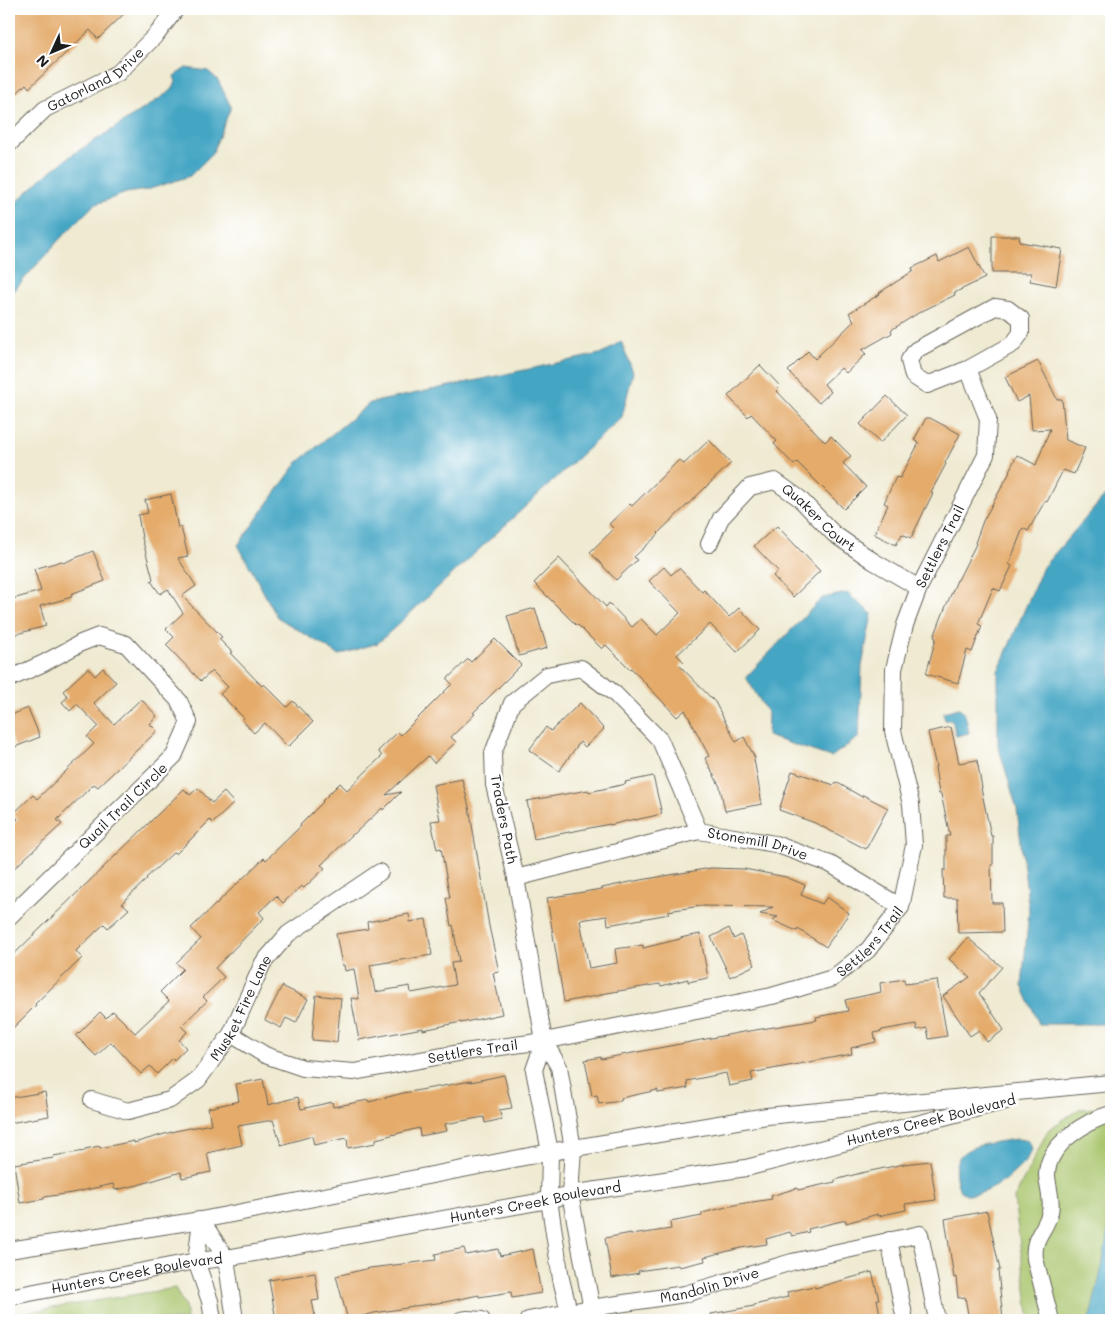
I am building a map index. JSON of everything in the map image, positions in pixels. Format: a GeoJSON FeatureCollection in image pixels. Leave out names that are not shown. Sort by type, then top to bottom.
{"type":"FeatureCollection","features":[{"type":"Feature","properties":{"kind":"street","name":"Gatorland Drive"},"geometry":{"type":"LineString","coordinates":[[9,144],[46,109],[118,72],[157,34],[176,9]]}},
{"type":"Feature","properties":{"kind":"street"},"geometry":{"type":"LineString","coordinates":[[995,307],[1008,309],[1021,319],[1021,333],[1013,344],[968,369],[926,386],[913,376],[909,360],[916,350],[995,307]]}},
{"type":"Feature","properties":{"kind":"street","name":"Settlers Trail"},"geometry":{"type":"LineString","coordinates":[[231,1034],[265,1055],[303,1068],[354,1072],[464,1052],[544,1041],[772,996],[833,978],[868,950],[901,907],[914,845],[911,804],[893,731],[894,668],[905,625],[919,588],[986,455],[988,419],[968,369]]}},
{"type":"Feature","properties":{"kind":"street","name":"Quaker Court"},"geometry":{"type":"LineString","coordinates":[[709,544],[721,518],[750,487],[775,481],[799,498],[834,534],[873,561],[919,588]]}},
{"type":"Feature","properties":{"kind":"street","name":"Quail Trail Circle"},"geometry":{"type":"LineString","coordinates":[[9,679],[99,636],[126,644],[178,701],[189,722],[174,756],[9,917]]}},
{"type":"Feature","properties":{"kind":"street","name":"Traders Path"},"geometry":{"type":"LineString","coordinates":[[593,1314],[570,1194],[573,1149],[559,1067],[544,1041],[516,878],[494,785],[493,752],[512,703],[546,676],[581,668],[615,694],[660,740],[699,831]]}},
{"type":"Feature","properties":{"kind":"street","name":"Stonemill Drive"},"geometry":{"type":"LineString","coordinates":[[516,878],[699,831],[775,844],[830,864],[901,907]]}},
{"type":"Feature","properties":{"kind":"street","name":"Musket Fire Lane"},"geometry":{"type":"LineString","coordinates":[[92,1100],[128,1111],[170,1100],[198,1080],[231,1034],[263,963],[288,934],[380,872]]}},
{"type":"Feature","properties":{"kind":"street","name":"Traders Path"},"geometry":{"type":"LineString","coordinates":[[544,1041],[534,1070],[550,1152],[549,1200],[561,1279],[570,1316]]}},
{"type":"Feature","properties":{"kind":"street","name":"Hunters Creek Boulevard"},"geometry":{"type":"LineString","coordinates":[[9,1250],[201,1220],[550,1152],[767,1116],[1111,1083]]}},
{"type":"Feature","properties":{"kind":"street","name":"Hunters Creek Boulevard"},"geometry":{"type":"LineString","coordinates":[[9,1297],[196,1261],[226,1258],[549,1200],[570,1194],[746,1168],[1057,1088]]}},
{"type":"Feature","properties":{"kind":"street"},"geometry":{"type":"LineString","coordinates":[[1051,1320],[1034,1249],[1036,1240],[1049,1217],[1051,1209],[1047,1173],[1050,1162],[1062,1142],[1096,1119],[1111,1114]]}},
{"type":"Feature","properties":{"kind":"street"},"geometry":{"type":"LineString","coordinates":[[201,1220],[226,1258],[235,1320]]}},
{"type":"Feature","properties":{"kind":"street"},"geometry":{"type":"LineString","coordinates":[[201,1220],[196,1261],[210,1301],[213,1320]]}},
{"type":"Feature","properties":{"kind":"street","name":"Mandolin Drive"},"geometry":{"type":"LineString","coordinates":[[528,1320],[593,1314],[685,1294],[792,1262],[920,1234],[937,1320]]}},
{"type":"Feature","properties":{"kind":"street"},"geometry":{"type":"LineString","coordinates":[[890,1240],[905,1320]]}},
{"type":"Feature","properties":{"kind":"street"},"geometry":{"type":"LineString","coordinates":[[461,1320],[482,1320]]}},
{"type":"Feature","properties":{"kind":"green space"},"geometry":{"type":"Polygon","coordinates":[[[1111,1108],[1111,1320],[1030,1320],[1014,1199],[1048,1130],[1079,1109],[1111,1108]]]}},
{"type":"Feature","properties":{"kind":"green space"},"geometry":{"type":"Polygon","coordinates":[[[175,1288],[185,1307],[187,1320],[9,1320],[9,1315],[175,1288]]]}},
{"type":"Feature","properties":{"kind":"water"},"geometry":{"type":"Polygon","coordinates":[[[186,68],[208,71],[218,80],[231,107],[212,154],[190,176],[147,190],[126,193],[94,205],[58,241],[9,296],[9,209],[41,179],[73,154],[172,90],[176,82],[174,76],[186,68]]]}},
{"type":"Feature","properties":{"kind":"water"},"geometry":{"type":"Polygon","coordinates":[[[621,341],[633,372],[622,417],[378,643],[339,655],[277,617],[238,545],[297,463],[370,403],[604,353],[621,341]]]}},
{"type":"Feature","properties":{"kind":"water"},"geometry":{"type":"Polygon","coordinates":[[[1111,489],[1111,1024],[1039,1024],[1022,986],[1029,911],[1017,809],[998,745],[998,671],[1043,567],[1111,489]]]}},
{"type":"Feature","properties":{"kind":"water"},"geometry":{"type":"Polygon","coordinates":[[[847,593],[872,614],[862,666],[859,737],[831,757],[767,736],[768,714],[746,677],[822,598],[847,593]]]}},
{"type":"Feature","properties":{"kind":"water"},"geometry":{"type":"Polygon","coordinates":[[[959,708],[965,716],[969,733],[956,736],[953,723],[951,720],[945,720],[943,712],[959,708]]]}},
{"type":"Feature","properties":{"kind":"water"},"geometry":{"type":"Polygon","coordinates":[[[1016,1139],[1027,1141],[1032,1150],[1024,1163],[1005,1181],[984,1192],[969,1195],[960,1191],[956,1176],[956,1164],[961,1155],[979,1146],[1016,1139]]]}},
{"type":"Feature","properties":{"kind":"water"},"geometry":{"type":"Polygon","coordinates":[[[1111,1186],[1111,1320],[1088,1320],[1102,1267],[1109,1226],[1111,1186]]]}},
{"type":"Feature","properties":{"kind":"building"},"geometry":{"type":"Polygon","coordinates":[[[9,9],[129,9],[98,39],[90,30],[29,88],[26,84],[9,101],[9,9]]]}},
{"type":"Feature","properties":{"kind":"building"},"geometry":{"type":"Polygon","coordinates":[[[992,236],[1019,236],[1020,242],[1062,249],[1056,286],[1030,281],[1031,273],[992,273],[992,236]]]}},
{"type":"Feature","properties":{"kind":"building"},"geometry":{"type":"Polygon","coordinates":[[[969,247],[985,278],[920,312],[891,330],[892,333],[862,350],[866,354],[846,373],[841,368],[824,384],[831,392],[819,403],[788,371],[808,351],[815,359],[854,321],[849,313],[913,271],[912,268],[937,256],[939,262],[969,247]]]}},
{"type":"Feature","properties":{"kind":"building"},"geometry":{"type":"Polygon","coordinates":[[[1038,361],[1057,399],[1062,399],[1066,440],[1085,448],[1074,474],[1063,470],[1047,502],[1045,501],[1028,531],[1023,528],[1009,564],[1012,566],[1000,591],[993,588],[978,624],[982,626],[972,652],[967,650],[958,683],[926,674],[936,638],[934,637],[957,580],[976,544],[983,521],[1010,472],[1017,455],[1036,465],[1050,429],[1032,430],[1029,396],[1017,402],[1005,377],[1038,361]]]}},
{"type":"Feature","properties":{"kind":"building"},"geometry":{"type":"Polygon","coordinates":[[[760,365],[780,386],[776,390],[825,442],[831,436],[851,456],[843,463],[866,487],[844,509],[797,462],[794,465],[774,444],[777,441],[751,414],[748,417],[728,396],[760,365]]]}},
{"type":"Feature","properties":{"kind":"building"},"geometry":{"type":"Polygon","coordinates":[[[887,396],[907,415],[880,443],[860,424],[887,396]]]}},
{"type":"Feature","properties":{"kind":"building"},"geometry":{"type":"Polygon","coordinates":[[[926,418],[930,418],[960,434],[931,492],[933,493],[911,538],[902,534],[896,545],[874,534],[888,505],[884,503],[896,477],[900,478],[919,443],[914,440],[926,418]]]}},
{"type":"Feature","properties":{"kind":"building"},"geometry":{"type":"Polygon","coordinates":[[[709,440],[731,463],[634,557],[637,560],[616,580],[590,552],[614,529],[609,524],[630,504],[632,506],[679,460],[684,464],[709,440]]]}},
{"type":"Feature","properties":{"kind":"building"},"geometry":{"type":"Polygon","coordinates":[[[171,494],[178,528],[181,527],[188,556],[178,558],[196,586],[182,596],[222,637],[219,639],[232,652],[230,653],[262,686],[264,684],[287,707],[293,701],[313,722],[288,747],[265,723],[254,733],[242,720],[244,718],[220,694],[228,687],[212,671],[201,681],[166,645],[174,637],[166,629],[183,613],[168,589],[160,594],[151,581],[153,579],[138,515],[148,513],[145,500],[171,494]]]}},
{"type":"Feature","properties":{"kind":"building"},"geometry":{"type":"Polygon","coordinates":[[[777,526],[820,571],[793,597],[773,576],[778,571],[754,546],[777,526]]]}},
{"type":"Feature","properties":{"kind":"building"},"geometry":{"type":"Polygon","coordinates":[[[93,551],[105,581],[71,594],[72,597],[40,606],[46,626],[9,636],[9,600],[41,591],[34,569],[62,561],[63,563],[93,551]]]}},
{"type":"Feature","properties":{"kind":"building"},"geometry":{"type":"Polygon","coordinates":[[[559,558],[606,607],[609,603],[632,627],[641,619],[657,635],[680,613],[649,581],[664,567],[671,575],[679,568],[702,592],[704,590],[729,617],[739,608],[760,630],[737,652],[710,624],[677,655],[684,662],[680,666],[715,702],[736,742],[744,737],[755,758],[762,804],[725,811],[720,787],[705,758],[709,756],[685,710],[677,717],[631,668],[606,645],[602,649],[534,583],[559,558]]]}},
{"type":"Feature","properties":{"kind":"building"},"geometry":{"type":"Polygon","coordinates":[[[535,608],[547,648],[519,656],[507,616],[535,608]]]}},
{"type":"Feature","properties":{"kind":"building"},"geometry":{"type":"Polygon","coordinates":[[[495,639],[521,665],[451,737],[456,742],[434,763],[428,756],[386,795],[401,792],[321,865],[325,868],[304,888],[301,886],[283,903],[276,896],[259,912],[264,918],[215,968],[224,977],[203,997],[207,1001],[181,1026],[187,1032],[179,1040],[186,1048],[174,1060],[173,1058],[157,1074],[150,1066],[141,1074],[111,1042],[96,1056],[76,1036],[100,1012],[106,1018],[113,1011],[135,1033],[169,1001],[160,992],[183,969],[176,963],[201,939],[191,928],[264,858],[266,860],[301,826],[340,783],[347,790],[382,756],[378,751],[398,732],[401,735],[452,684],[447,679],[468,659],[471,662],[495,639]]]}},
{"type":"Feature","properties":{"kind":"building"},"geometry":{"type":"Polygon","coordinates":[[[88,668],[95,676],[103,668],[116,682],[94,703],[114,724],[141,699],[157,716],[150,724],[157,731],[98,787],[94,784],[57,820],[62,824],[9,873],[9,828],[18,819],[13,814],[33,795],[37,799],[94,744],[87,737],[98,726],[77,704],[70,711],[62,702],[68,697],[63,691],[88,668]]]}},
{"type":"Feature","properties":{"kind":"building"},"geometry":{"type":"Polygon","coordinates":[[[580,703],[604,729],[585,747],[580,742],[559,771],[529,750],[546,727],[551,731],[580,703]]]}},
{"type":"Feature","properties":{"kind":"building"},"geometry":{"type":"Polygon","coordinates":[[[28,708],[40,737],[15,747],[9,731],[9,716],[28,708]]]}},
{"type":"Feature","properties":{"kind":"building"},"geometry":{"type":"Polygon","coordinates":[[[951,727],[959,763],[977,760],[991,836],[993,836],[993,865],[991,865],[992,903],[1002,903],[1003,932],[958,933],[957,898],[944,898],[943,870],[946,870],[946,836],[950,836],[941,794],[939,794],[936,767],[928,732],[951,727]]]}},
{"type":"Feature","properties":{"kind":"building"},"geometry":{"type":"Polygon","coordinates":[[[792,771],[834,785],[836,782],[862,797],[863,795],[888,808],[866,849],[815,823],[779,810],[792,771]]]}},
{"type":"Feature","properties":{"kind":"building"},"geometry":{"type":"Polygon","coordinates":[[[653,776],[662,814],[534,839],[527,801],[588,790],[589,792],[653,776]]]}},
{"type":"Feature","properties":{"kind":"building"},"geometry":{"type":"Polygon","coordinates":[[[462,779],[469,807],[489,926],[499,972],[493,973],[502,1014],[423,1030],[423,1028],[359,1040],[351,998],[359,999],[354,969],[345,971],[336,934],[368,929],[367,922],[409,914],[410,922],[426,919],[432,955],[370,965],[375,992],[410,986],[411,993],[455,985],[451,963],[459,962],[446,898],[450,898],[441,848],[437,849],[431,821],[440,820],[433,785],[462,779]]]}},
{"type":"Feature","properties":{"kind":"building"},"geometry":{"type":"Polygon","coordinates":[[[198,788],[212,803],[224,792],[234,803],[213,823],[210,820],[176,854],[174,852],[146,878],[122,903],[129,909],[108,928],[104,924],[76,951],[82,958],[9,1032],[9,959],[184,789],[190,795],[198,788]]]}},
{"type":"Feature","properties":{"kind":"building"},"geometry":{"type":"Polygon","coordinates":[[[711,868],[744,869],[786,877],[805,885],[801,895],[822,904],[827,897],[849,913],[826,947],[798,929],[797,931],[772,920],[778,917],[760,914],[773,907],[701,906],[668,911],[669,914],[608,925],[607,916],[580,920],[589,968],[617,963],[615,949],[643,945],[643,948],[700,934],[708,978],[688,982],[688,979],[661,986],[660,984],[564,1002],[547,898],[711,868]]]}},
{"type":"Feature","properties":{"kind":"building"},"geometry":{"type":"Polygon","coordinates":[[[729,928],[734,939],[741,935],[755,965],[730,977],[711,937],[729,928]]]}},
{"type":"Feature","properties":{"kind":"building"},"geometry":{"type":"Polygon","coordinates":[[[968,938],[1002,967],[979,993],[1004,1030],[987,1042],[979,1030],[970,1036],[943,996],[970,977],[949,959],[968,938]]]}},
{"type":"Feature","properties":{"kind":"building"},"geometry":{"type":"Polygon","coordinates":[[[904,979],[905,984],[937,980],[947,1036],[929,1039],[927,1028],[917,1030],[916,1024],[874,1033],[876,1042],[851,1048],[852,1054],[751,1073],[753,1081],[729,1086],[726,1073],[687,1081],[688,1088],[658,1093],[658,1090],[621,1098],[621,1101],[599,1104],[597,1095],[592,1096],[585,1060],[601,1057],[601,1059],[817,1020],[816,1017],[848,1011],[845,1000],[881,992],[880,983],[904,979]]]}},
{"type":"Feature","properties":{"kind":"building"},"geometry":{"type":"Polygon","coordinates":[[[282,986],[308,999],[296,1023],[286,1018],[281,1028],[265,1020],[282,986]]]}},
{"type":"Feature","properties":{"kind":"building"},"geometry":{"type":"Polygon","coordinates":[[[316,995],[341,998],[337,1042],[312,1040],[316,995]]]}},
{"type":"Feature","properties":{"kind":"building"},"geometry":{"type":"Polygon","coordinates":[[[504,1075],[512,1108],[499,1110],[502,1119],[485,1123],[484,1117],[445,1124],[447,1131],[420,1136],[419,1128],[376,1139],[376,1143],[348,1148],[347,1138],[314,1145],[312,1136],[281,1145],[273,1120],[238,1126],[242,1145],[207,1153],[211,1172],[182,1178],[181,1172],[115,1190],[113,1184],[20,1203],[14,1164],[54,1158],[53,1156],[85,1151],[85,1149],[99,1146],[100,1148],[134,1141],[134,1143],[175,1131],[211,1124],[208,1108],[239,1101],[236,1084],[263,1079],[268,1105],[298,1097],[301,1109],[332,1102],[333,1107],[368,1100],[369,1102],[403,1093],[504,1075]]]}},
{"type":"Feature","properties":{"kind":"building"},"geometry":{"type":"Polygon","coordinates":[[[45,1092],[49,1116],[9,1123],[9,1098],[45,1092]]]}},
{"type":"Feature","properties":{"kind":"building"},"geometry":{"type":"Polygon","coordinates":[[[930,1161],[936,1200],[905,1204],[906,1210],[878,1216],[878,1214],[846,1223],[846,1220],[808,1229],[809,1232],[792,1236],[790,1232],[766,1239],[767,1244],[704,1257],[705,1261],[679,1267],[678,1265],[638,1271],[639,1273],[612,1278],[605,1238],[671,1229],[670,1222],[702,1216],[702,1213],[739,1204],[772,1199],[771,1196],[797,1188],[798,1190],[835,1182],[835,1180],[861,1173],[904,1164],[930,1161]]]}},
{"type":"Feature","properties":{"kind":"building"},"geometry":{"type":"Polygon","coordinates":[[[987,1211],[1000,1270],[998,1270],[1003,1320],[969,1320],[965,1297],[958,1298],[945,1219],[987,1211]]]}},
{"type":"Feature","properties":{"kind":"building"},"geometry":{"type":"Polygon","coordinates":[[[464,1248],[466,1255],[498,1249],[500,1256],[533,1249],[541,1293],[512,1298],[511,1292],[479,1297],[479,1295],[374,1313],[348,1320],[336,1276],[370,1268],[436,1260],[435,1254],[464,1248]]]}},
{"type":"Feature","properties":{"kind":"building"},"geometry":{"type":"Polygon","coordinates":[[[872,1272],[879,1299],[877,1299],[881,1320],[712,1320],[711,1314],[754,1306],[788,1297],[787,1292],[814,1286],[815,1288],[872,1272]]]}},
{"type":"Feature","properties":{"kind":"building"},"geometry":{"type":"Polygon","coordinates":[[[315,1273],[319,1300],[312,1301],[316,1320],[276,1320],[269,1280],[315,1273]]]}}]}
